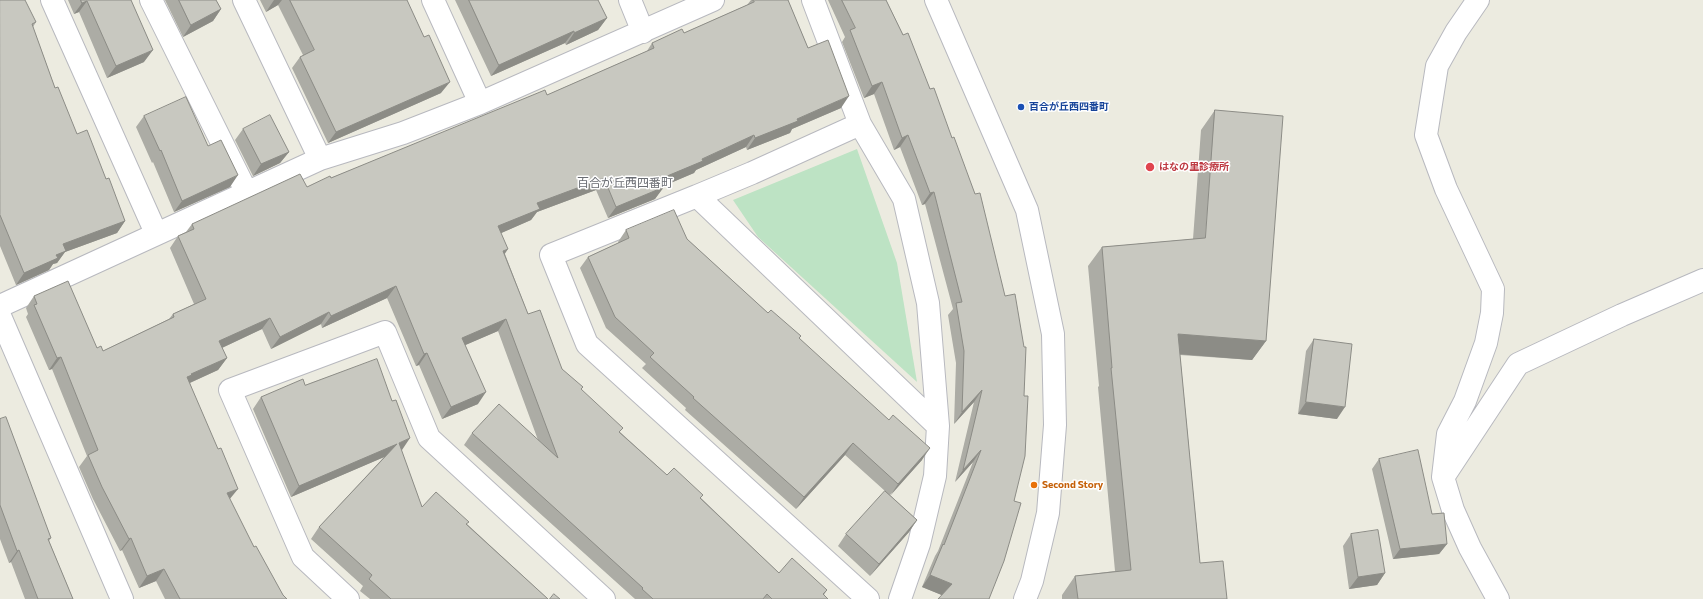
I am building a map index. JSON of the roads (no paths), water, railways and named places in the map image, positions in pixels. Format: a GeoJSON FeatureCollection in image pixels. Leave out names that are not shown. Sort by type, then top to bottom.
{"type":"FeatureCollection","features":[{"type":"Feature","properties":{"kind":"street"},"geometry":{"type":"LineString","coordinates":[[52,0],[156,233]]}},
{"type":"Feature","properties":{"kind":"street"},"geometry":{"type":"LineString","coordinates":[[151,0],[247,193]]}},
{"type":"Feature","properties":{"kind":"street"},"geometry":{"type":"LineString","coordinates":[[244,0],[320,159]]}},
{"type":"Feature","properties":{"kind":"street"},"geometry":{"type":"LineString","coordinates":[[433,0],[480,103]]}},
{"type":"Feature","properties":{"kind":"street"},"geometry":{"type":"LineString","coordinates":[[630,0],[643,32]]}},
{"type":"Feature","properties":{"kind":"street"},"geometry":{"type":"LineString","coordinates":[[0,306],[156,233],[320,159],[403,133],[480,103],[713,0]]}},
{"type":"Feature","properties":{"kind":"street"},"geometry":{"type":"LineString","coordinates":[[813,0],[860,124],[904,200],[928,303],[938,426],[935,476],[919,544],[900,599]]}},
{"type":"Feature","properties":{"kind":"street"},"geometry":{"type":"LineString","coordinates":[[936,0],[1027,210],[1053,334],[1055,425],[1048,513],[1032,581],[1024,599]]}},
{"type":"Feature","properties":{"kind":"street"},"geometry":{"type":"LineString","coordinates":[[1478,0],[1456,32],[1437,66],[1426,135],[1446,189],[1493,289],[1492,314],[1486,343],[1465,401],[1448,434],[1443,477],[1453,510],[1470,548],[1498,599]]}},
{"type":"Feature","properties":{"kind":"street"},"geometry":{"type":"LineString","coordinates":[[860,124],[752,173],[551,255],[587,344],[868,599]]}},
{"type":"Feature","properties":{"kind":"street"},"geometry":{"type":"LineString","coordinates":[[697,196],[938,426]]}},
{"type":"Feature","properties":{"kind":"street"},"geometry":{"type":"LineString","coordinates":[[1443,477],[1518,364],[1622,315],[1703,280]]}},
{"type":"Feature","properties":{"kind":"street"},"geometry":{"type":"LineString","coordinates":[[0,316],[122,599]]}},
{"type":"Feature","properties":{"kind":"street"},"geometry":{"type":"LineString","coordinates":[[348,599],[303,557],[230,390],[385,332],[429,438],[604,599]]}},
{"type":"Feature","properties":{"kind":"place","name":"百合が丘西四番町"},"geometry":{"type":"Point","coordinates":[1021,107]}},
{"type":"Feature","properties":{"kind":"place","name":"はなの里診療所"},"geometry":{"type":"Point","coordinates":[1150,167]}},
{"type":"Feature","properties":{"kind":"place","name":"Second Story"},"geometry":{"type":"Point","coordinates":[1034,485]}},
{"type":"Feature","properties":{"kind":"district","name":"百合が丘西四番町"},"geometry":{"type":"Point","coordinates":[625,183]}}]}
